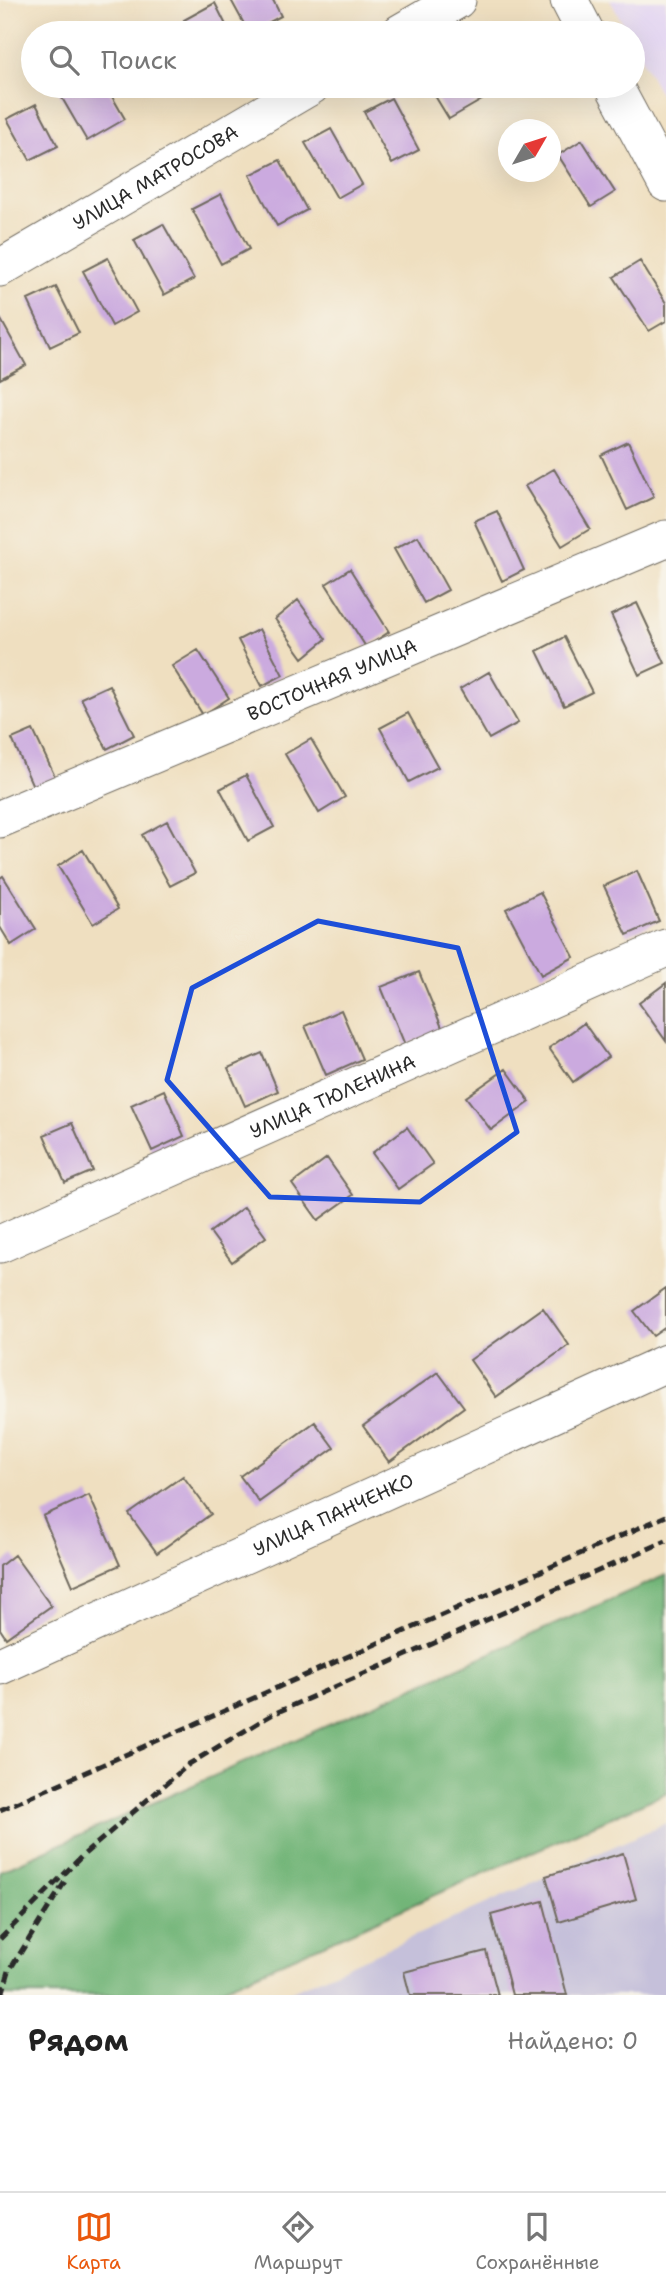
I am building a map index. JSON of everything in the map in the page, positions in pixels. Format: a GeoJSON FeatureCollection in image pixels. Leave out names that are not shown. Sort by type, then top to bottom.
{"type":"FeatureCollection","features":[{"type":"Feature","properties":{"kind":"street"},"geometry":{"type":"LineString","coordinates":[[421,21],[457,0]]}},
{"type":"Feature","properties":{"kind":"street"},"geometry":{"type":"LineString","coordinates":[[569,0],[580,21]]}},
{"type":"Feature","properties":{"kind":"street","name":"УЛИЦА МАТРОСОВА"},"geometry":{"type":"LineString","coordinates":[[0,268],[290,98]]}},
{"type":"Feature","properties":{"kind":"street"},"geometry":{"type":"LineString","coordinates":[[620,98],[666,183]]}},
{"type":"Feature","properties":{"kind":"street","name":"ВОСТОЧНАЯ УЛИЦА"},"geometry":{"type":"LineString","coordinates":[[0,819],[666,539]]}},
{"type":"Feature","properties":{"kind":"street","name":"УЛИЦА ТЮЛЕНИНА"},"geometry":{"type":"LineString","coordinates":[[0,1244],[666,948]]}},
{"type":"Feature","properties":{"kind":"street","name":"УЛИЦА ПАНЧЕНКО"},"geometry":{"type":"LineString","coordinates":[[0,1666],[666,1363]]}},
{"type":"Feature","properties":{"kind":"highlighted area"},"geometry":{"type":"Polygon","coordinates":[[[318,921],[458,948],[517,1132],[420,1202],[270,1197],[167,1080],[192,988],[318,921]]]}},
{"type":"Feature","properties":{"kind":"shaded area"},"geometry":{"type":"Polygon","coordinates":[[[610,0],[666,0],[666,105],[645,66],[645,21],[621,21],[610,0]]]}},
{"type":"Feature","properties":{"kind":"shaded area"},"geometry":{"type":"Polygon","coordinates":[[[666,1823],[666,1995],[283,1995],[666,1823]]]}},
{"type":"Feature","properties":{"kind":"green space"},"geometry":{"type":"Polygon","coordinates":[[[666,1575],[666,1793],[208,1995],[0,1995],[0,1871],[666,1575]]]}},
{"type":"Feature","properties":{"kind":"building"},"geometry":{"type":"Polygon","coordinates":[[[231,0],[273,0],[281,16],[272,21],[242,21],[231,0]]]}},
{"type":"Feature","properties":{"kind":"building"},"geometry":{"type":"Polygon","coordinates":[[[215,3],[224,21],[185,21],[215,3]]]}},
{"type":"Feature","properties":{"kind":"building"},"geometry":{"type":"Polygon","coordinates":[[[62,98],[113,98],[125,119],[87,141],[62,98]]]}},
{"type":"Feature","properties":{"kind":"building"},"geometry":{"type":"Polygon","coordinates":[[[391,98],[419,150],[392,164],[364,112],[391,98]]]}},
{"type":"Feature","properties":{"kind":"building"},"geometry":{"type":"Polygon","coordinates":[[[436,98],[485,98],[449,119],[436,98]]]}},
{"type":"Feature","properties":{"kind":"building"},"geometry":{"type":"Polygon","coordinates":[[[36,104],[58,146],[30,160],[7,119],[36,104]]]}},
{"type":"Feature","properties":{"kind":"building"},"geometry":{"type":"Polygon","coordinates":[[[331,129],[362,184],[337,198],[305,143],[331,129]]]}},
{"type":"Feature","properties":{"kind":"building"},"geometry":{"type":"Polygon","coordinates":[[[582,140],[615,192],[591,207],[561,160],[561,153],[582,140]]]}},
{"type":"Feature","properties":{"kind":"building"},"geometry":{"type":"Polygon","coordinates":[[[280,160],[307,210],[277,226],[250,175],[280,160]]]}},
{"type":"Feature","properties":{"kind":"building"},"geometry":{"type":"Polygon","coordinates":[[[221,194],[249,249],[221,264],[192,209],[221,194]]]}},
{"type":"Feature","properties":{"kind":"building"},"geometry":{"type":"Polygon","coordinates":[[[163,224],[194,279],[164,295],[134,240],[163,224]]]}},
{"type":"Feature","properties":{"kind":"building"},"geometry":{"type":"Polygon","coordinates":[[[108,258],[137,312],[112,326],[83,271],[108,258]]]}},
{"type":"Feature","properties":{"kind":"building"},"geometry":{"type":"Polygon","coordinates":[[[640,261],[666,303],[666,321],[649,331],[614,277],[640,261]]]}},
{"type":"Feature","properties":{"kind":"building"},"geometry":{"type":"Polygon","coordinates":[[[56,287],[79,333],[50,347],[28,300],[56,287]]]}},
{"type":"Feature","properties":{"kind":"building"},"geometry":{"type":"Polygon","coordinates":[[[0,318],[26,365],[0,379],[0,318]]]}},
{"type":"Feature","properties":{"kind":"building"},"geometry":{"type":"Polygon","coordinates":[[[628,442],[654,497],[627,510],[601,455],[628,442]]]}},
{"type":"Feature","properties":{"kind":"building"},"geometry":{"type":"Polygon","coordinates":[[[554,469],[590,529],[562,546],[525,486],[554,469]]]}},
{"type":"Feature","properties":{"kind":"building"},"geometry":{"type":"Polygon","coordinates":[[[497,511],[524,570],[502,581],[474,521],[497,511]]]}},
{"type":"Feature","properties":{"kind":"building"},"geometry":{"type":"Polygon","coordinates":[[[418,536],[448,590],[424,603],[394,549],[418,536]]]}},
{"type":"Feature","properties":{"kind":"building"},"geometry":{"type":"Polygon","coordinates":[[[350,569],[389,632],[366,647],[326,584],[350,569]]]}},
{"type":"Feature","properties":{"kind":"building"},"geometry":{"type":"Polygon","coordinates":[[[298,600],[326,639],[303,658],[275,619],[298,600]]]}},
{"type":"Feature","properties":{"kind":"building"},"geometry":{"type":"Polygon","coordinates":[[[637,603],[665,663],[639,675],[611,615],[637,603]]]}},
{"type":"Feature","properties":{"kind":"building"},"geometry":{"type":"Polygon","coordinates":[[[259,629],[283,675],[262,686],[238,640],[259,629]]]}},
{"type":"Feature","properties":{"kind":"building"},"geometry":{"type":"Polygon","coordinates":[[[564,637],[592,692],[564,706],[537,651],[564,637]]]}},
{"type":"Feature","properties":{"kind":"building"},"geometry":{"type":"Polygon","coordinates":[[[198,650],[229,698],[203,715],[172,666],[198,650]]]}},
{"type":"Feature","properties":{"kind":"building"},"geometry":{"type":"Polygon","coordinates":[[[489,672],[518,723],[489,739],[460,689],[489,672]]]}},
{"type":"Feature","properties":{"kind":"building"},"geometry":{"type":"Polygon","coordinates":[[[109,685],[134,735],[107,749],[81,698],[109,685]]]}},
{"type":"Feature","properties":{"kind":"building"},"geometry":{"type":"Polygon","coordinates":[[[408,713],[438,767],[409,782],[380,728],[408,713]]]}},
{"type":"Feature","properties":{"kind":"building"},"geometry":{"type":"Polygon","coordinates":[[[33,730],[58,783],[36,793],[12,739],[33,730]]]}},
{"type":"Feature","properties":{"kind":"building"},"geometry":{"type":"Polygon","coordinates":[[[311,739],[345,797],[319,813],[285,754],[311,739]]]}},
{"type":"Feature","properties":{"kind":"building"},"geometry":{"type":"Polygon","coordinates":[[[246,775],[274,827],[248,841],[220,789],[246,775]]]}},
{"type":"Feature","properties":{"kind":"building"},"geometry":{"type":"Polygon","coordinates":[[[167,821],[195,873],[170,886],[142,835],[167,821]]]}},
{"type":"Feature","properties":{"kind":"building"},"geometry":{"type":"Polygon","coordinates":[[[83,850],[118,909],[93,924],[58,866],[83,850]]]}},
{"type":"Feature","properties":{"kind":"building"},"geometry":{"type":"Polygon","coordinates":[[[637,871],[659,921],[627,935],[604,886],[637,871]]]}},
{"type":"Feature","properties":{"kind":"building"},"geometry":{"type":"Polygon","coordinates":[[[3,876],[36,929],[11,945],[0,927],[0,878],[3,876]]]}},
{"type":"Feature","properties":{"kind":"building"},"geometry":{"type":"Polygon","coordinates":[[[540,892],[574,957],[541,975],[506,909],[540,892]]]}},
{"type":"Feature","properties":{"kind":"building"},"geometry":{"type":"Polygon","coordinates":[[[419,972],[443,1030],[405,1045],[381,987],[419,972]]]}},
{"type":"Feature","properties":{"kind":"building"},"geometry":{"type":"Polygon","coordinates":[[[666,983],[666,1041],[639,1003],[666,983]]]}},
{"type":"Feature","properties":{"kind":"building"},"geometry":{"type":"Polygon","coordinates":[[[341,1010],[362,1059],[326,1075],[305,1026],[341,1010]]]}},
{"type":"Feature","properties":{"kind":"building"},"geometry":{"type":"Polygon","coordinates":[[[584,1023],[608,1057],[573,1082],[549,1048],[584,1023]]]}},
{"type":"Feature","properties":{"kind":"building"},"geometry":{"type":"Polygon","coordinates":[[[262,1053],[278,1091],[245,1106],[228,1068],[262,1053]]]}},
{"type":"Feature","properties":{"kind":"building"},"geometry":{"type":"Polygon","coordinates":[[[506,1069],[530,1102],[491,1130],[466,1097],[506,1069]]]}},
{"type":"Feature","properties":{"kind":"building"},"geometry":{"type":"Polygon","coordinates":[[[164,1090],[184,1136],[152,1151],[131,1105],[164,1090]]]}},
{"type":"Feature","properties":{"kind":"building"},"geometry":{"type":"Polygon","coordinates":[[[72,1123],[93,1171],[65,1183],[44,1135],[72,1123]]]}},
{"type":"Feature","properties":{"kind":"building"},"geometry":{"type":"Polygon","coordinates":[[[407,1127],[433,1164],[398,1189],[372,1153],[407,1127]]]}},
{"type":"Feature","properties":{"kind":"building"},"geometry":{"type":"Polygon","coordinates":[[[327,1158],[353,1195],[318,1220],[292,1184],[327,1158]]]}},
{"type":"Feature","properties":{"kind":"building"},"geometry":{"type":"Polygon","coordinates":[[[244,1207],[266,1237],[232,1262],[210,1232],[244,1207]]]}},
{"type":"Feature","properties":{"kind":"building"},"geometry":{"type":"Polygon","coordinates":[[[666,1288],[666,1327],[653,1336],[634,1311],[666,1288]]]}},
{"type":"Feature","properties":{"kind":"building"},"geometry":{"type":"Polygon","coordinates":[[[543,1308],[569,1345],[496,1397],[470,1360],[543,1308]]]}},
{"type":"Feature","properties":{"kind":"building"},"geometry":{"type":"Polygon","coordinates":[[[438,1372],[464,1407],[389,1462],[363,1426],[438,1372]]]}},
{"type":"Feature","properties":{"kind":"building"},"geometry":{"type":"Polygon","coordinates":[[[315,1422],[334,1448],[259,1502],[240,1476],[315,1422]]]}},
{"type":"Feature","properties":{"kind":"building"},"geometry":{"type":"Polygon","coordinates":[[[183,1476],[211,1514],[157,1553],[129,1514],[183,1476]]]}},
{"type":"Feature","properties":{"kind":"building"},"geometry":{"type":"Polygon","coordinates":[[[89,1495],[120,1565],[73,1586],[43,1516],[89,1495]]]}},
{"type":"Feature","properties":{"kind":"building"},"geometry":{"type":"Polygon","coordinates":[[[14,1555],[51,1606],[6,1638],[0,1629],[0,1566],[14,1555]]]}},
{"type":"Feature","properties":{"kind":"building"},"geometry":{"type":"Polygon","coordinates":[[[623,1853],[636,1899],[559,1922],[546,1876],[623,1853]]]}},
{"type":"Feature","properties":{"kind":"building"},"geometry":{"type":"Polygon","coordinates":[[[543,1901],[567,1995],[512,1995],[491,1915],[543,1901]]]}},
{"type":"Feature","properties":{"kind":"building"},"geometry":{"type":"Polygon","coordinates":[[[486,1951],[498,1995],[410,1995],[404,1972],[486,1951]]]}},
{"type":"Feature","properties":{"kind":"railway"},"geometry":{"type":"LineString","coordinates":[[0,1810],[666,1516]]}},
{"type":"Feature","properties":{"kind":"railway"},"geometry":{"type":"LineString","coordinates":[[0,1939],[81,1857],[189,1764],[273,1714],[666,1541]]}},
{"type":"Feature","properties":{"kind":"railway"},"geometry":{"type":"LineString","coordinates":[[2,1995],[9,1971],[66,1880]]}}]}
